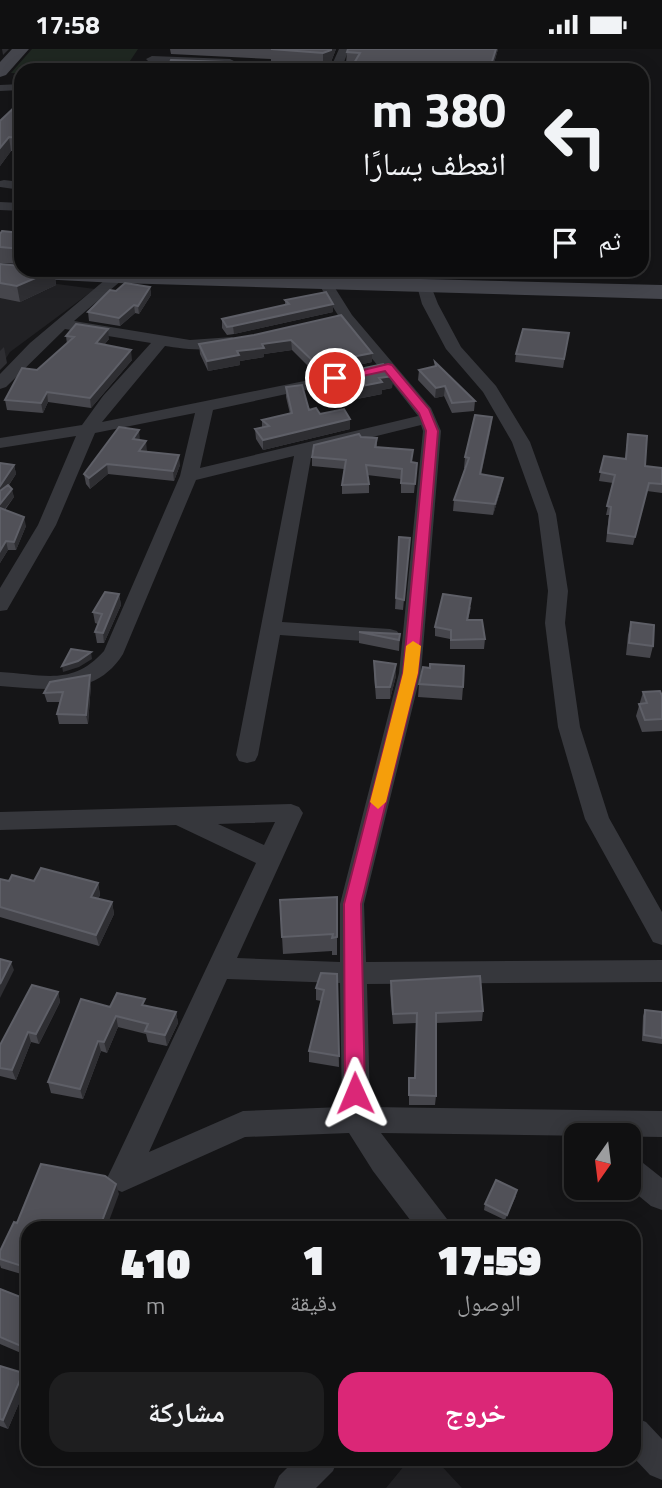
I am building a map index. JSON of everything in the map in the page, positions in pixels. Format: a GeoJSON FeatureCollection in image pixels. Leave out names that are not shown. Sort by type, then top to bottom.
{"type":"FeatureCollection","features":[{"type":"Feature","properties":{"kind":"main road"},"geometry":{"type":"LineString","coordinates":[[0,72],[21,49]]}},
{"type":"Feature","properties":{"kind":"main road"},"geometry":{"type":"LineString","coordinates":[[117,277],[662,292]]}},
{"type":"Feature","properties":{"kind":"street"},"geometry":{"type":"LineString","coordinates":[[155,54],[224,63]]}},
{"type":"Feature","properties":{"kind":"street"},"geometry":{"type":"LineString","coordinates":[[0,384],[36,346],[117,277]]}},
{"type":"Feature","properties":{"kind":"street"},"geometry":{"type":"LineString","coordinates":[[325,283],[340,319],[388,367],[425,412],[432,431],[410,673],[352,904],[356,1120],[430,1221]]}},
{"type":"Feature","properties":{"kind":"street"},"geometry":{"type":"LineString","coordinates":[[424,286],[430,304],[454,349],[490,390],[522,442],[547,514],[558,591],[555,623],[569,727],[597,819],[662,935]]}},
{"type":"Feature","properties":{"kind":"street"},"geometry":{"type":"LineString","coordinates":[[62,324],[190,345],[247,339]]}},
{"type":"Feature","properties":{"kind":"street"},"geometry":{"type":"LineString","coordinates":[[0,605],[47,525],[88,429],[109,400],[161,341]]}},
{"type":"Feature","properties":{"kind":"street"},"geometry":{"type":"LineString","coordinates":[[0,443],[88,429],[388,367]]}},
{"type":"Feature","properties":{"kind":"street"},"geometry":{"type":"LineString","coordinates":[[0,678],[53,682],[84,678],[96,672],[113,654],[189,476],[205,406]]}},
{"type":"Feature","properties":{"kind":"street"},"geometry":{"type":"LineString","coordinates":[[189,476],[427,419]]}},
{"type":"Feature","properties":{"kind":"street"},"geometry":{"type":"LineString","coordinates":[[247,755],[304,449]]}},
{"type":"Feature","properties":{"kind":"street"},"geometry":{"type":"LineString","coordinates":[[270,628],[414,637]]}},
{"type":"Feature","properties":{"kind":"street"},"geometry":{"type":"LineString","coordinates":[[0,821],[291,813],[122,1178],[243,1124],[356,1120],[564,1128]]}},
{"type":"Feature","properties":{"kind":"street"},"geometry":{"type":"LineString","coordinates":[[179,816],[269,858]]}},
{"type":"Feature","properties":{"kind":"street"},"geometry":{"type":"LineString","coordinates":[[219,968],[353,973],[662,971]]}},
{"type":"Feature","properties":{"kind":"street"},"geometry":{"type":"LineString","coordinates":[[641,1125],[662,1124]]}},
{"type":"Feature","properties":{"kind":"street"},"geometry":{"type":"LineString","coordinates":[[641,1179],[662,1196]]}},
{"type":"Feature","properties":{"kind":"street"},"geometry":{"type":"LineString","coordinates":[[641,1441],[662,1463]]}},
{"type":"Feature","properties":{"kind":"street"},"geometry":{"type":"LineString","coordinates":[[291,1488],[314,1466]]}},
{"type":"Feature","properties":{"kind":"shaded area"},"geometry":{"type":"Polygon","coordinates":[[[32,49],[138,49],[129,63],[20,63],[32,49]]]}},
{"type":"Feature","properties":{"kind":"shaded area"},"geometry":{"type":"Polygon","coordinates":[[[0,279],[95,289],[10,352],[0,368],[0,279]]]}},
{"type":"Feature","properties":{"kind":"shaded area"},"geometry":{"type":"Polygon","coordinates":[[[404,1466],[442,1466],[462,1488],[386,1488],[404,1466]]]}},
{"type":"Feature","properties":{"kind":"building"},"geometry":{"type":"Polygon","coordinates":[[[271,49],[331,49],[331,50],[323,53],[271,49]]]}},
{"type":"Feature","properties":{"kind":"building"},"geometry":{"type":"Polygon","coordinates":[[[348,49],[496,49],[492,63],[354,63],[360,53],[347,52],[348,49]]]}},
{"type":"Feature","properties":{"kind":"building"},"geometry":{"type":"Polygon","coordinates":[[[171,60],[223,62],[222,63],[170,63],[171,60]]]}},
{"type":"Feature","properties":{"kind":"building"},"geometry":{"type":"Polygon","coordinates":[[[14,108],[14,137],[9,137],[0,148],[0,121],[14,108]]]}},
{"type":"Feature","properties":{"kind":"building"},"geometry":{"type":"Polygon","coordinates":[[[2,231],[14,232],[14,248],[0,247],[2,231]]]}},
{"type":"Feature","properties":{"kind":"building"},"geometry":{"type":"Polygon","coordinates":[[[0,264],[14,265],[14,277],[38,277],[17,286],[0,283],[0,264]]]}},
{"type":"Feature","properties":{"kind":"building"},"geometry":{"type":"Polygon","coordinates":[[[125,283],[150,287],[138,306],[134,305],[119,318],[88,312],[110,290],[116,291],[125,283]]]}},
{"type":"Feature","properties":{"kind":"building"},"geometry":{"type":"Polygon","coordinates":[[[326,292],[333,304],[227,327],[222,319],[289,304],[285,300],[326,292]]]}},
{"type":"Feature","properties":{"kind":"building"},"geometry":{"type":"Polygon","coordinates":[[[341,315],[372,353],[316,364],[291,340],[262,344],[264,348],[237,351],[239,355],[207,361],[199,344],[254,335],[341,315]]]}},
{"type":"Feature","properties":{"kind":"building"},"geometry":{"type":"Polygon","coordinates":[[[76,324],[108,329],[96,343],[131,350],[90,398],[47,392],[41,403],[5,400],[22,368],[37,370],[74,337],[66,336],[76,324]]]}},
{"type":"Feature","properties":{"kind":"building"},"geometry":{"type":"Polygon","coordinates":[[[523,329],[569,333],[564,359],[516,354],[523,329]]]}},
{"type":"Feature","properties":{"kind":"building"},"geometry":{"type":"Polygon","coordinates":[[[435,362],[475,401],[452,403],[445,386],[436,388],[419,370],[436,366],[435,362]]]}},
{"type":"Feature","properties":{"kind":"building"},"geometry":{"type":"Polygon","coordinates":[[[383,364],[393,376],[379,378],[382,382],[357,387],[346,372],[383,364]]]}},
{"type":"Feature","properties":{"kind":"building"},"geometry":{"type":"Polygon","coordinates":[[[302,385],[309,410],[316,408],[320,414],[344,409],[350,419],[263,440],[255,429],[269,426],[262,420],[292,413],[286,387],[302,385]]]}},
{"type":"Feature","properties":{"kind":"building"},"geometry":{"type":"Polygon","coordinates":[[[475,415],[492,417],[480,474],[503,478],[495,504],[454,500],[469,458],[465,457],[475,415]]]}},
{"type":"Feature","properties":{"kind":"building"},"geometry":{"type":"Polygon","coordinates":[[[119,427],[139,430],[133,439],[146,441],[139,451],[179,455],[173,471],[107,464],[89,478],[84,474],[119,427]]]}},
{"type":"Feature","properties":{"kind":"building"},"geometry":{"type":"Polygon","coordinates":[[[359,434],[361,437],[377,438],[375,447],[413,450],[411,462],[417,463],[415,484],[401,483],[402,469],[366,465],[369,484],[342,485],[346,460],[312,457],[314,445],[359,434]]]}},
{"type":"Feature","properties":{"kind":"building"},"geometry":{"type":"Polygon","coordinates":[[[628,434],[647,436],[645,466],[662,468],[662,484],[649,483],[635,537],[608,533],[611,507],[607,506],[615,475],[600,472],[604,456],[626,459],[628,434]]]}},
{"type":"Feature","properties":{"kind":"building"},"geometry":{"type":"Polygon","coordinates":[[[0,463],[14,465],[0,486],[0,463]]]}},
{"type":"Feature","properties":{"kind":"building"},"geometry":{"type":"Polygon","coordinates":[[[8,485],[12,489],[0,504],[0,491],[8,485]]]}},
{"type":"Feature","properties":{"kind":"building"},"geometry":{"type":"Polygon","coordinates":[[[0,508],[24,517],[14,542],[6,541],[0,551],[0,508]]]}},
{"type":"Feature","properties":{"kind":"building"},"geometry":{"type":"Polygon","coordinates":[[[399,537],[410,538],[404,600],[396,598],[399,537]]]}},
{"type":"Feature","properties":{"kind":"building"},"geometry":{"type":"Polygon","coordinates":[[[105,592],[119,594],[103,633],[95,632],[102,614],[93,612],[105,592]]]}},
{"type":"Feature","properties":{"kind":"building"},"geometry":{"type":"Polygon","coordinates":[[[443,594],[471,598],[467,620],[482,620],[485,639],[451,640],[451,630],[435,627],[443,594]]]}},
{"type":"Feature","properties":{"kind":"building"},"geometry":{"type":"Polygon","coordinates":[[[631,622],[654,625],[653,646],[629,643],[631,622]]]}},
{"type":"Feature","properties":{"kind":"building"},"geometry":{"type":"Polygon","coordinates":[[[359,632],[400,634],[399,640],[359,632]]]}},
{"type":"Feature","properties":{"kind":"building"},"geometry":{"type":"Polygon","coordinates":[[[71,649],[91,652],[78,661],[62,666],[71,649]]]}},
{"type":"Feature","properties":{"kind":"building"},"geometry":{"type":"Polygon","coordinates":[[[374,661],[396,664],[390,687],[376,687],[374,661]]]}},
{"type":"Feature","properties":{"kind":"building"},"geometry":{"type":"Polygon","coordinates":[[[430,664],[464,666],[463,687],[419,684],[423,667],[430,668],[430,664]]]}},
{"type":"Feature","properties":{"kind":"building"},"geometry":{"type":"Polygon","coordinates":[[[90,675],[86,715],[57,714],[63,692],[44,693],[50,682],[90,675]]]}},
{"type":"Feature","properties":{"kind":"building"},"geometry":{"type":"Polygon","coordinates":[[[660,691],[662,719],[645,720],[639,704],[647,703],[643,692],[660,691]]]}},
{"type":"Feature","properties":{"kind":"building"},"geometry":{"type":"Polygon","coordinates":[[[41,868],[98,883],[91,897],[112,902],[96,935],[0,907],[0,879],[9,881],[12,875],[34,881],[41,868]]]}},
{"type":"Feature","properties":{"kind":"building"},"geometry":{"type":"Polygon","coordinates":[[[337,897],[337,937],[332,938],[333,934],[282,937],[280,900],[337,897]]]}},
{"type":"Feature","properties":{"kind":"building"},"geometry":{"type":"Polygon","coordinates":[[[0,959],[11,962],[0,984],[0,959]]]}},
{"type":"Feature","properties":{"kind":"building"},"geometry":{"type":"Polygon","coordinates":[[[321,973],[337,974],[339,1056],[309,1051],[324,990],[316,988],[321,973]]]}},
{"type":"Feature","properties":{"kind":"building"},"geometry":{"type":"Polygon","coordinates":[[[480,976],[483,1011],[436,1013],[436,1096],[409,1095],[409,1078],[415,1078],[417,1013],[393,1014],[391,981],[480,976]]]}},
{"type":"Feature","properties":{"kind":"building"},"geometry":{"type":"Polygon","coordinates":[[[32,985],[58,992],[36,1034],[28,1032],[12,1070],[0,1068],[0,1045],[32,985]]]}},
{"type":"Feature","properties":{"kind":"building"},"geometry":{"type":"Polygon","coordinates":[[[117,993],[145,999],[142,1005],[176,1012],[165,1035],[145,1031],[148,1024],[116,1016],[104,1042],[98,1041],[80,1089],[48,1082],[81,999],[110,1007],[117,993]]]}},
{"type":"Feature","properties":{"kind":"building"},"geometry":{"type":"Polygon","coordinates":[[[645,1010],[662,1012],[662,1038],[644,1035],[645,1010]]]}},
{"type":"Feature","properties":{"kind":"building"},"geometry":{"type":"Polygon","coordinates":[[[41,1164],[105,1176],[116,1184],[102,1221],[21,1221],[21,1266],[0,1259],[0,1251],[14,1222],[17,1223],[41,1164]]]}},
{"type":"Feature","properties":{"kind":"building"},"geometry":{"type":"Polygon","coordinates":[[[496,1180],[517,1190],[507,1215],[485,1204],[496,1180]]]}},
{"type":"Feature","properties":{"kind":"building"},"geometry":{"type":"Polygon","coordinates":[[[0,1289],[21,1297],[21,1346],[0,1337],[0,1289]]]}},
{"type":"Feature","properties":{"kind":"building"},"geometry":{"type":"Polygon","coordinates":[[[0,1366],[21,1372],[21,1378],[3,1420],[0,1419],[0,1366]]]}},
{"type":"Feature","properties":{"kind":"slow traffic"},"geometry":{"type":"LineString","coordinates":[[378,802],[410,673],[413,646]]}},
{"type":"Feature","properties":{"kind":"route"},"geometry":{"type":"LineString","coordinates":[[335,378],[388,367],[425,412],[432,431],[410,673],[352,904],[355,1093]]}}]}
